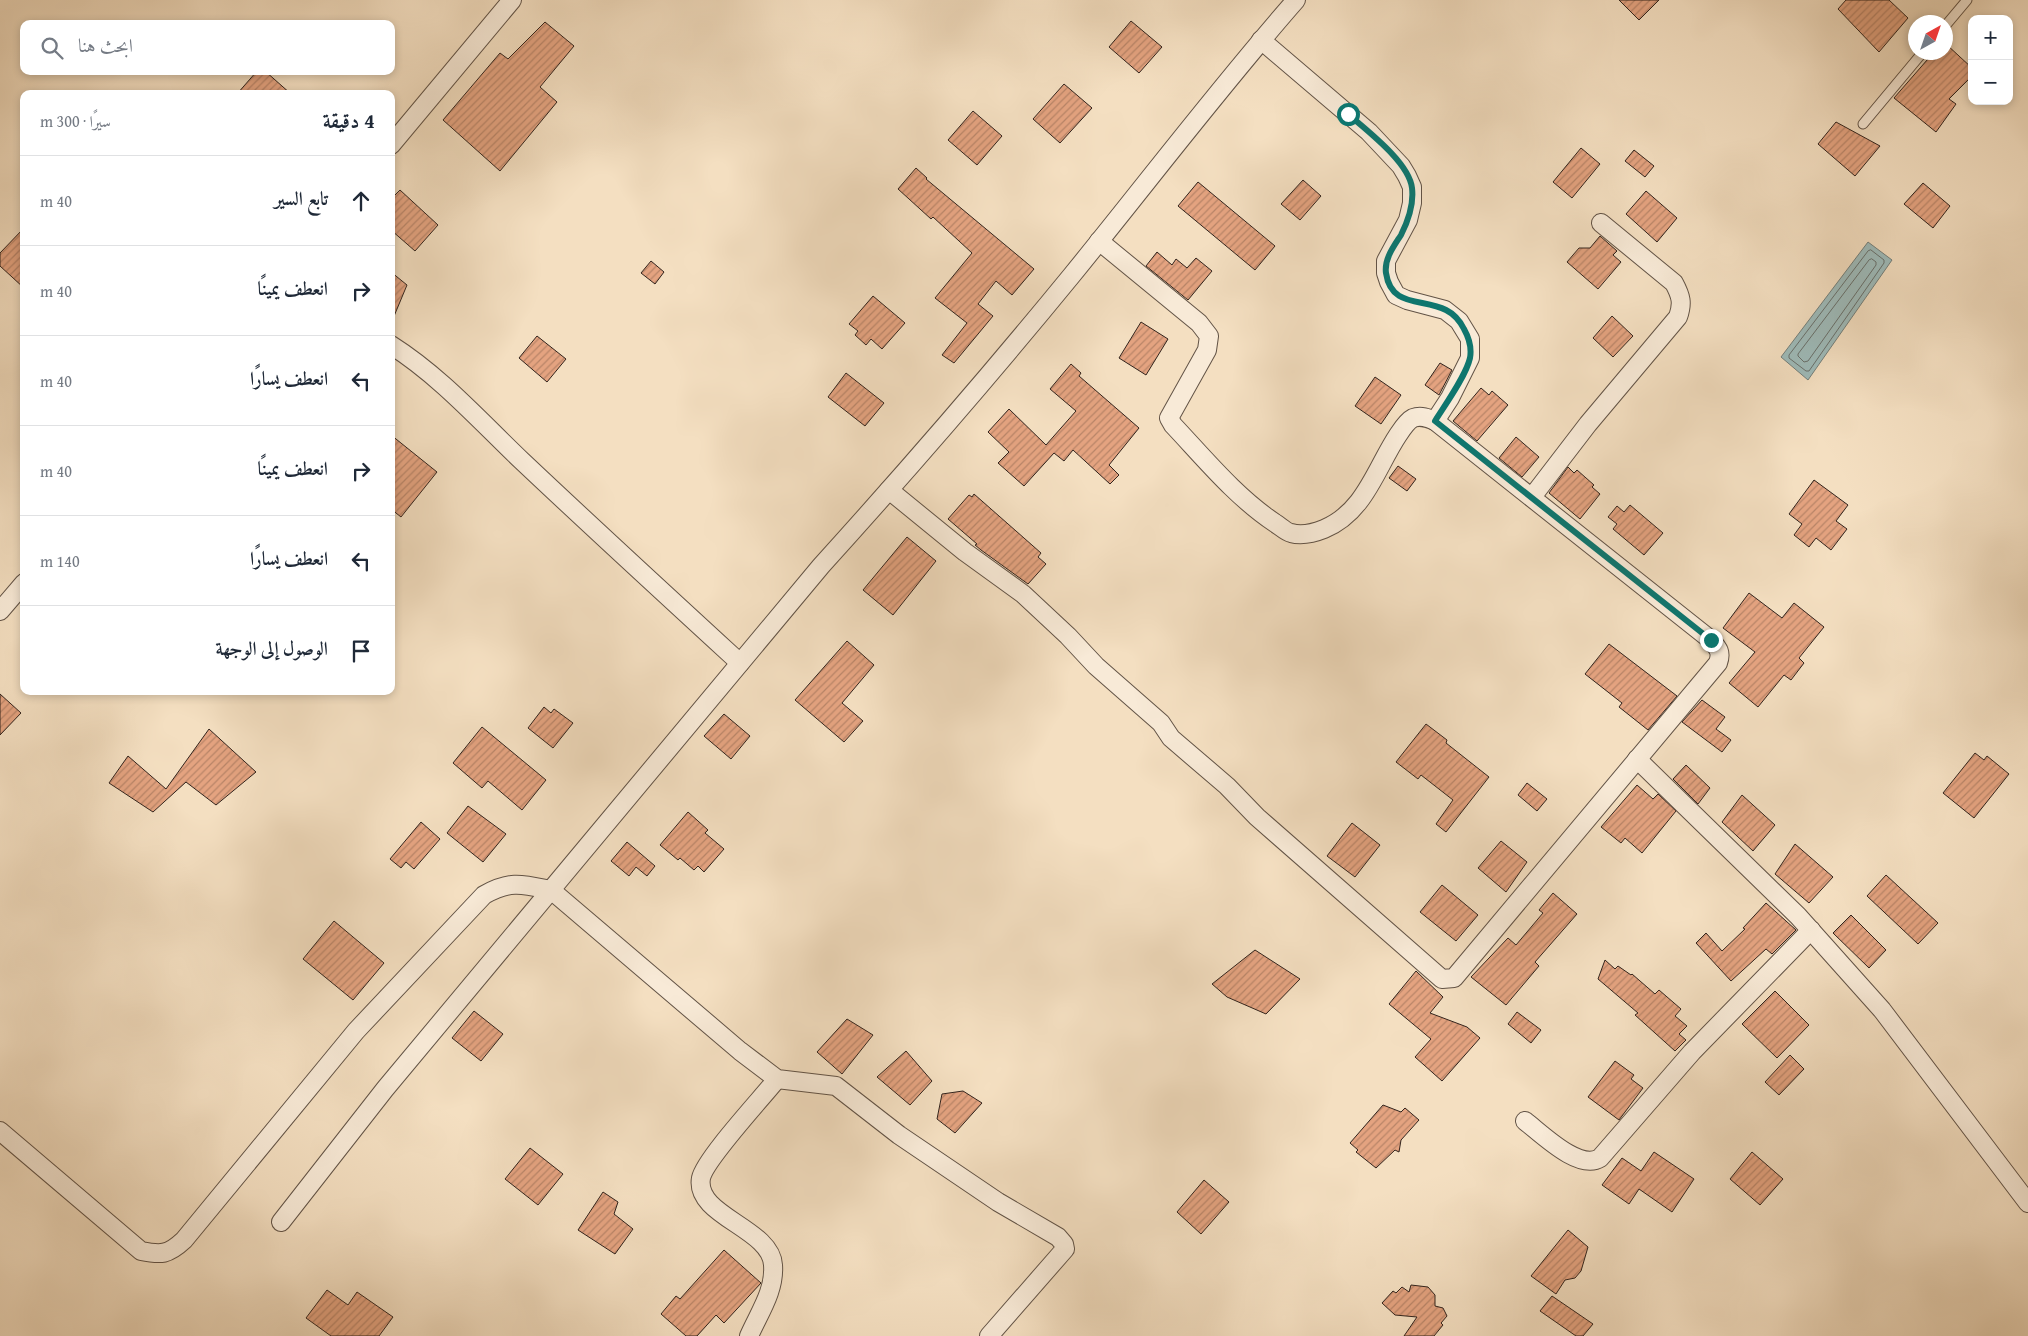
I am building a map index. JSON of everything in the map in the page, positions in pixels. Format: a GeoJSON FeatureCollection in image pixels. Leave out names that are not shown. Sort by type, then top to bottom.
{"type":"FeatureCollection","features":[{"type":"Feature","properties":{"kind":"street"},"geometry":{"type":"LineString","coordinates":[[395,141],[512,0]]}},
{"type":"Feature","properties":{"kind":"street"},"geometry":{"type":"LineString","coordinates":[[281,1222],[384,1089],[821,566],[890,490],[1100,241],[1261,40],[1296,0]]}},
{"type":"Feature","properties":{"kind":"street"},"geometry":{"type":"LineString","coordinates":[[1261,40],[1369,132],[1392,155],[1408,176],[1412,187],[1412,203],[1408,220],[1386,262],[1388,282],[1396,295],[1407,300],[1445,310],[1459,321],[1470,339],[1470,358],[1450,398],[1435,421]]}},
{"type":"Feature","properties":{"kind":"street"},"geometry":{"type":"LineString","coordinates":[[1532,497],[1588,424],[1678,317],[1682,306],[1681,296],[1674,283],[1601,223]]}},
{"type":"Feature","properties":{"kind":"street"},"geometry":{"type":"LineString","coordinates":[[890,490],[965,552],[1023,594],[1068,636],[1096,666],[1161,723],[1171,738],[1227,786],[1257,817],[1442,979],[1454,978],[1718,662],[1721,655],[1719,649],[1711,640],[1435,421],[1424,416],[1413,418],[1403,428],[1390,446],[1374,481],[1359,503],[1333,525],[1312,534],[1290,533],[1251,505],[1173,426],[1169,418],[1207,350],[1209,336],[1199,323],[1100,241]]}},
{"type":"Feature","properties":{"kind":"street"},"geometry":{"type":"LineString","coordinates":[[395,347],[411,357],[454,396],[639,572],[740,662]]}},
{"type":"Feature","properties":{"kind":"street"},"geometry":{"type":"LineString","coordinates":[[0,611],[20,588]]}},
{"type":"Feature","properties":{"kind":"street"},"geometry":{"type":"LineString","coordinates":[[1637,759],[1811,930],[1882,1010],[2028,1203]]}},
{"type":"Feature","properties":{"kind":"street"},"geometry":{"type":"LineString","coordinates":[[0,1131],[141,1251],[159,1255],[174,1249],[184,1240],[356,1031],[484,895],[501,886],[520,884],[551,890],[740,1051],[777,1079],[836,1086],[899,1136],[998,1202],[1058,1237],[1064,1244],[1065,1249],[1061,1255],[989,1336]]}},
{"type":"Feature","properties":{"kind":"street"},"geometry":{"type":"LineString","coordinates":[[1525,1121],[1572,1156],[1587,1162],[1594,1162],[1600,1158],[1692,1052],[1811,930]]}},
{"type":"Feature","properties":{"kind":"street"},"geometry":{"type":"LineString","coordinates":[[749,1336],[768,1297],[773,1262],[760,1241],[711,1206],[703,1192],[701,1181],[709,1163],[777,1079]]}},
{"type":"Feature","properties":{"kind":"lane"},"geometry":{"type":"LineString","coordinates":[[1953,17],[1967,0]]}},
{"type":"Feature","properties":{"kind":"lane"},"geometry":{"type":"LineString","coordinates":[[1863,124],[1916,60]]}},
{"type":"Feature","properties":{"kind":"water"},"geometry":{"type":"Polygon","coordinates":[[[1868,242],[1892,260],[1808,380],[1781,357],[1868,242]]]}},
{"type":"Feature","properties":{"kind":"building"},"geometry":{"type":"Polygon","coordinates":[[[1619,0],[1659,0],[1639,20],[1619,0]]]}},
{"type":"Feature","properties":{"kind":"building"},"geometry":{"type":"Polygon","coordinates":[[[1846,0],[1889,0],[1908,18],[1879,52],[1838,9],[1846,0]]]}},
{"type":"Feature","properties":{"kind":"building"},"geometry":{"type":"Polygon","coordinates":[[[1131,21],[1162,47],[1139,73],[1109,47],[1131,21]]]}},
{"type":"Feature","properties":{"kind":"building"},"geometry":{"type":"Polygon","coordinates":[[[545,22],[574,46],[540,87],[557,102],[500,171],[443,120],[500,53],[508,59],[545,22]]]}},
{"type":"Feature","properties":{"kind":"building"},"geometry":{"type":"Polygon","coordinates":[[[1953,50],[1968,64],[1968,80],[1949,99],[1956,104],[1936,132],[1894,98],[1927,60],[1953,60],[1953,50]]]}},
{"type":"Feature","properties":{"kind":"building"},"geometry":{"type":"Polygon","coordinates":[[[254,75],[270,75],[286,90],[240,90],[254,75]]]}},
{"type":"Feature","properties":{"kind":"building"},"geometry":{"type":"Polygon","coordinates":[[[1064,84],[1092,108],[1060,143],[1033,119],[1064,84]]]}},
{"type":"Feature","properties":{"kind":"building"},"geometry":{"type":"Polygon","coordinates":[[[973,111],[1002,136],[977,165],[948,140],[973,111]]]}},
{"type":"Feature","properties":{"kind":"building"},"geometry":{"type":"Polygon","coordinates":[[[1836,122],[1880,146],[1855,176],[1818,144],[1836,122]]]}},
{"type":"Feature","properties":{"kind":"building"},"geometry":{"type":"Polygon","coordinates":[[[1581,148],[1600,164],[1572,198],[1553,182],[1581,148]]]}},
{"type":"Feature","properties":{"kind":"building"},"geometry":{"type":"Polygon","coordinates":[[[1634,150],[1654,166],[1645,177],[1625,161],[1634,150]]]}},
{"type":"Feature","properties":{"kind":"building"},"geometry":{"type":"Polygon","coordinates":[[[916,168],[926,179],[1034,269],[1012,295],[996,281],[978,304],[993,316],[954,363],[942,355],[967,323],[935,298],[972,253],[933,217],[931,219],[898,189],[916,168]]]}},
{"type":"Feature","properties":{"kind":"building"},"geometry":{"type":"Polygon","coordinates":[[[1303,180],[1321,196],[1300,220],[1281,204],[1303,180]]]}},
{"type":"Feature","properties":{"kind":"building"},"geometry":{"type":"Polygon","coordinates":[[[1198,182],[1275,246],[1255,270],[1178,206],[1198,182]]]}},
{"type":"Feature","properties":{"kind":"building"},"geometry":{"type":"Polygon","coordinates":[[[1923,183],[1950,206],[1933,228],[1904,204],[1923,183]]]}},
{"type":"Feature","properties":{"kind":"building"},"geometry":{"type":"Polygon","coordinates":[[[400,190],[438,225],[415,251],[395,234],[395,195],[400,190]]]}},
{"type":"Feature","properties":{"kind":"building"},"geometry":{"type":"Polygon","coordinates":[[[1646,191],[1677,218],[1657,242],[1626,214],[1646,191]]]}},
{"type":"Feature","properties":{"kind":"building"},"geometry":{"type":"Polygon","coordinates":[[[20,232],[20,284],[0,266],[0,253],[20,232]]]}},
{"type":"Feature","properties":{"kind":"building"},"geometry":{"type":"Polygon","coordinates":[[[1600,236],[1617,251],[1613,255],[1621,262],[1598,289],[1567,262],[1579,248],[1590,248],[1600,236]]]}},
{"type":"Feature","properties":{"kind":"building"},"geometry":{"type":"Polygon","coordinates":[[[1157,252],[1172,265],[1176,259],[1187,268],[1196,258],[1212,271],[1188,300],[1146,266],[1157,252]]]}},
{"type":"Feature","properties":{"kind":"building"},"geometry":{"type":"Polygon","coordinates":[[[651,261],[664,272],[655,284],[641,273],[651,261]]]}},
{"type":"Feature","properties":{"kind":"building"},"geometry":{"type":"Polygon","coordinates":[[[395,275],[407,285],[395,314],[395,275]]]}},
{"type":"Feature","properties":{"kind":"building"},"geometry":{"type":"Polygon","coordinates":[[[873,296],[905,323],[882,349],[871,339],[866,345],[855,335],[858,331],[849,324],[873,296]]]}},
{"type":"Feature","properties":{"kind":"building"},"geometry":{"type":"Polygon","coordinates":[[[1612,316],[1633,336],[1613,357],[1593,338],[1612,316]]]}},
{"type":"Feature","properties":{"kind":"building"},"geometry":{"type":"Polygon","coordinates":[[[1141,322],[1168,339],[1146,375],[1119,358],[1141,322]]]}},
{"type":"Feature","properties":{"kind":"building"},"geometry":{"type":"Polygon","coordinates":[[[537,336],[566,359],[547,382],[519,358],[537,336]]]}},
{"type":"Feature","properties":{"kind":"building"},"geometry":{"type":"Polygon","coordinates":[[[1440,363],[1452,370],[1439,395],[1425,385],[1440,363]]]}},
{"type":"Feature","properties":{"kind":"building"},"geometry":{"type":"Polygon","coordinates":[[[1071,364],[1081,373],[1079,376],[1139,428],[1109,465],[1119,475],[1110,484],[1073,450],[1064,461],[1054,453],[1024,486],[998,463],[1009,452],[988,432],[1009,409],[1046,445],[1076,411],[1050,389],[1071,364]]]}},
{"type":"Feature","properties":{"kind":"building"},"geometry":{"type":"Polygon","coordinates":[[[846,373],[884,403],[865,426],[828,397],[846,373]]]}},
{"type":"Feature","properties":{"kind":"building"},"geometry":{"type":"Polygon","coordinates":[[[1375,377],[1401,395],[1381,424],[1355,406],[1375,377]]]}},
{"type":"Feature","properties":{"kind":"building"},"geometry":{"type":"Polygon","coordinates":[[[1481,388],[1489,395],[1492,391],[1508,405],[1477,441],[1453,421],[1481,388]]]}},
{"type":"Feature","properties":{"kind":"building"},"geometry":{"type":"Polygon","coordinates":[[[1516,437],[1539,457],[1522,477],[1499,458],[1516,437]]]}},
{"type":"Feature","properties":{"kind":"building"},"geometry":{"type":"Polygon","coordinates":[[[395,438],[437,472],[401,517],[395,512],[395,438]]]}},
{"type":"Feature","properties":{"kind":"building"},"geometry":{"type":"Polygon","coordinates":[[[1398,466],[1416,479],[1407,491],[1389,478],[1398,466]]]}},
{"type":"Feature","properties":{"kind":"building"},"geometry":{"type":"Polygon","coordinates":[[[1568,467],[1574,473],[1577,470],[1594,485],[1592,487],[1600,494],[1580,519],[1549,493],[1568,467]]]}},
{"type":"Feature","properties":{"kind":"building"},"geometry":{"type":"Polygon","coordinates":[[[1814,480],[1848,505],[1836,521],[1847,529],[1831,550],[1816,538],[1809,547],[1794,535],[1802,524],[1789,514],[1814,480]]]}},
{"type":"Feature","properties":{"kind":"building"},"geometry":{"type":"Polygon","coordinates":[[[974,494],[1041,553],[1038,557],[1046,564],[1028,584],[981,550],[975,545],[977,544],[948,519],[969,495],[972,497],[974,494]]]}},
{"type":"Feature","properties":{"kind":"building"},"geometry":{"type":"Polygon","coordinates":[[[1630,505],[1663,533],[1644,555],[1613,529],[1617,524],[1608,517],[1617,506],[1624,512],[1630,505]]]}},
{"type":"Feature","properties":{"kind":"building"},"geometry":{"type":"Polygon","coordinates":[[[907,537],[936,561],[893,615],[863,590],[907,537]]]}},
{"type":"Feature","properties":{"kind":"building"},"geometry":{"type":"Polygon","coordinates":[[[1749,593],[1782,618],[1794,603],[1824,627],[1799,658],[1804,663],[1791,680],[1784,675],[1758,707],[1729,683],[1755,652],[1723,628],[1749,593]]]}},
{"type":"Feature","properties":{"kind":"building"},"geometry":{"type":"Polygon","coordinates":[[[847,641],[874,665],[842,703],[863,721],[844,742],[795,700],[847,641]]]}},
{"type":"Feature","properties":{"kind":"building"},"geometry":{"type":"Polygon","coordinates":[[[1609,644],[1677,696],[1648,730],[1619,707],[1622,703],[1585,674],[1609,644]]]}},
{"type":"Feature","properties":{"kind":"building"},"geometry":{"type":"Polygon","coordinates":[[[0,694],[21,713],[0,735],[0,694]]]}},
{"type":"Feature","properties":{"kind":"building"},"geometry":{"type":"Polygon","coordinates":[[[1702,700],[1725,717],[1716,729],[1731,740],[1722,752],[1682,722],[1702,700]]]}},
{"type":"Feature","properties":{"kind":"building"},"geometry":{"type":"Polygon","coordinates":[[[544,707],[551,713],[554,709],[573,723],[553,748],[528,728],[544,707]]]}},
{"type":"Feature","properties":{"kind":"building"},"geometry":{"type":"Polygon","coordinates":[[[724,714],[750,736],[731,759],[704,736],[724,714]]]}},
{"type":"Feature","properties":{"kind":"building"},"geometry":{"type":"Polygon","coordinates":[[[1426,724],[1447,740],[1446,743],[1489,777],[1446,832],[1436,824],[1453,800],[1421,775],[1418,779],[1396,762],[1426,724]]]}},
{"type":"Feature","properties":{"kind":"building"},"geometry":{"type":"Polygon","coordinates":[[[482,727],[546,780],[522,810],[488,781],[482,788],[453,763],[482,727]]]}},
{"type":"Feature","properties":{"kind":"building"},"geometry":{"type":"Polygon","coordinates":[[[209,729],[256,772],[216,805],[186,782],[153,812],[109,783],[128,756],[166,789],[209,729]]]}},
{"type":"Feature","properties":{"kind":"building"},"geometry":{"type":"Polygon","coordinates":[[[1975,753],[1984,760],[1987,756],[2009,774],[1974,818],[1943,793],[1975,753]]]}},
{"type":"Feature","properties":{"kind":"building"},"geometry":{"type":"Polygon","coordinates":[[[1686,765],[1710,788],[1698,804],[1673,779],[1686,765]]]}},
{"type":"Feature","properties":{"kind":"building"},"geometry":{"type":"Polygon","coordinates":[[[1527,783],[1547,799],[1537,811],[1518,795],[1527,783]]]}},
{"type":"Feature","properties":{"kind":"building"},"geometry":{"type":"Polygon","coordinates":[[[1637,785],[1653,799],[1658,794],[1676,811],[1642,853],[1625,838],[1621,843],[1601,827],[1637,785]]]}},
{"type":"Feature","properties":{"kind":"building"},"geometry":{"type":"Polygon","coordinates":[[[1742,795],[1775,825],[1753,851],[1722,822],[1742,795]]]}},
{"type":"Feature","properties":{"kind":"building"},"geometry":{"type":"Polygon","coordinates":[[[468,806],[506,834],[483,862],[447,833],[468,806]]]}},
{"type":"Feature","properties":{"kind":"building"},"geometry":{"type":"Polygon","coordinates":[[[688,812],[708,830],[705,833],[724,849],[704,872],[698,866],[694,870],[660,845],[688,812]]]}},
{"type":"Feature","properties":{"kind":"building"},"geometry":{"type":"Polygon","coordinates":[[[421,822],[440,839],[414,869],[406,862],[401,868],[390,859],[421,822]]]}},
{"type":"Feature","properties":{"kind":"building"},"geometry":{"type":"Polygon","coordinates":[[[1352,823],[1380,845],[1355,877],[1327,856],[1352,823]]]}},
{"type":"Feature","properties":{"kind":"building"},"geometry":{"type":"Polygon","coordinates":[[[1501,841],[1527,862],[1506,892],[1478,868],[1501,841]]]}},
{"type":"Feature","properties":{"kind":"building"},"geometry":{"type":"Polygon","coordinates":[[[627,842],[655,866],[647,876],[636,867],[629,876],[611,861],[627,842]]]}},
{"type":"Feature","properties":{"kind":"building"},"geometry":{"type":"Polygon","coordinates":[[[1795,844],[1833,877],[1809,903],[1775,874],[1795,844]]]}},
{"type":"Feature","properties":{"kind":"building"},"geometry":{"type":"Polygon","coordinates":[[[1886,875],[1938,923],[1918,944],[1867,896],[1886,875]]]}},
{"type":"Feature","properties":{"kind":"building"},"geometry":{"type":"Polygon","coordinates":[[[1442,885],[1478,915],[1456,941],[1420,912],[1442,885]]]}},
{"type":"Feature","properties":{"kind":"building"},"geometry":{"type":"Polygon","coordinates":[[[1553,893],[1577,914],[1535,962],[1539,966],[1506,1005],[1471,977],[1508,938],[1516,945],[1543,913],[1539,910],[1553,893]]]}},
{"type":"Feature","properties":{"kind":"building"},"geometry":{"type":"Polygon","coordinates":[[[1766,903],[1796,930],[1772,954],[1766,949],[1731,981],[1696,943],[1706,933],[1722,951],[1745,929],[1743,928],[1766,903]]]}},
{"type":"Feature","properties":{"kind":"building"},"geometry":{"type":"Polygon","coordinates":[[[1851,915],[1886,950],[1869,968],[1833,933],[1851,915]]]}},
{"type":"Feature","properties":{"kind":"building"},"geometry":{"type":"Polygon","coordinates":[[[334,921],[384,963],[353,1000],[303,959],[334,921]]]}},
{"type":"Feature","properties":{"kind":"building"},"geometry":{"type":"Polygon","coordinates":[[[1255,950],[1300,979],[1266,1014],[1227,997],[1212,984],[1255,950]]]}},
{"type":"Feature","properties":{"kind":"building"},"geometry":{"type":"Polygon","coordinates":[[[1605,960],[1615,969],[1618,966],[1632,974],[1655,994],[1659,990],[1681,1009],[1675,1016],[1687,1026],[1679,1034],[1686,1040],[1675,1051],[1635,1015],[1638,1013],[1598,979],[1605,960]]]}},
{"type":"Feature","properties":{"kind":"building"},"geometry":{"type":"Polygon","coordinates":[[[1416,971],[1443,997],[1430,1013],[1467,1027],[1480,1038],[1442,1081],[1415,1057],[1431,1039],[1389,1004],[1416,971]]]}},
{"type":"Feature","properties":{"kind":"building"},"geometry":{"type":"Polygon","coordinates":[[[1775,991],[1809,1025],[1777,1058],[1742,1024],[1775,991]]]}},
{"type":"Feature","properties":{"kind":"building"},"geometry":{"type":"Polygon","coordinates":[[[474,1011],[503,1034],[481,1061],[452,1038],[474,1011]]]}},
{"type":"Feature","properties":{"kind":"building"},"geometry":{"type":"Polygon","coordinates":[[[1517,1012],[1541,1030],[1531,1043],[1508,1024],[1517,1012]]]}},
{"type":"Feature","properties":{"kind":"building"},"geometry":{"type":"Polygon","coordinates":[[[847,1019],[873,1035],[842,1074],[817,1052],[847,1019]]]}},
{"type":"Feature","properties":{"kind":"building"},"geometry":{"type":"Polygon","coordinates":[[[906,1051],[932,1081],[910,1105],[877,1077],[906,1051]]]}},
{"type":"Feature","properties":{"kind":"building"},"geometry":{"type":"Polygon","coordinates":[[[1790,1055],[1804,1069],[1779,1095],[1765,1082],[1790,1055]]]}},
{"type":"Feature","properties":{"kind":"building"},"geometry":{"type":"Polygon","coordinates":[[[1615,1061],[1634,1075],[1631,1079],[1643,1088],[1619,1120],[1588,1097],[1615,1061]]]}},
{"type":"Feature","properties":{"kind":"building"},"geometry":{"type":"Polygon","coordinates":[[[963,1091],[982,1103],[955,1133],[937,1119],[942,1094],[963,1091]]]}},
{"type":"Feature","properties":{"kind":"building"},"geometry":{"type":"Polygon","coordinates":[[[1383,1105],[1401,1112],[1405,1108],[1419,1120],[1401,1140],[1399,1152],[1395,1150],[1376,1168],[1356,1152],[1358,1150],[1350,1143],[1383,1105]]]}},
{"type":"Feature","properties":{"kind":"building"},"geometry":{"type":"Polygon","coordinates":[[[530,1148],[563,1174],[538,1205],[505,1179],[530,1148]]]}},
{"type":"Feature","properties":{"kind":"building"},"geometry":{"type":"Polygon","coordinates":[[[1654,1152],[1694,1179],[1672,1212],[1639,1189],[1629,1204],[1602,1185],[1622,1158],[1641,1171],[1654,1152]]]}},
{"type":"Feature","properties":{"kind":"building"},"geometry":{"type":"Polygon","coordinates":[[[1752,1152],[1783,1179],[1760,1205],[1730,1179],[1752,1152]]]}},
{"type":"Feature","properties":{"kind":"building"},"geometry":{"type":"Polygon","coordinates":[[[1204,1180],[1229,1202],[1201,1234],[1177,1212],[1204,1180]]]}},
{"type":"Feature","properties":{"kind":"building"},"geometry":{"type":"Polygon","coordinates":[[[603,1192],[618,1202],[614,1214],[633,1229],[615,1254],[578,1230],[603,1192]]]}},
{"type":"Feature","properties":{"kind":"building"},"geometry":{"type":"Polygon","coordinates":[[[1568,1230],[1588,1247],[1581,1271],[1575,1278],[1565,1280],[1556,1294],[1531,1276],[1568,1230]]]}},
{"type":"Feature","properties":{"kind":"building"},"geometry":{"type":"Polygon","coordinates":[[[724,1250],[761,1283],[724,1323],[716,1315],[697,1336],[686,1336],[661,1314],[676,1296],[680,1299],[724,1250]]]}},
{"type":"Feature","properties":{"kind":"building"},"geometry":{"type":"Polygon","coordinates":[[[1411,1285],[1428,1287],[1435,1295],[1435,1306],[1443,1308],[1447,1316],[1441,1323],[1443,1325],[1434,1336],[1404,1336],[1417,1317],[1395,1315],[1382,1303],[1393,1291],[1396,1293],[1402,1287],[1409,1292],[1411,1285]]]}},
{"type":"Feature","properties":{"kind":"building"},"geometry":{"type":"Polygon","coordinates":[[[327,1290],[348,1305],[357,1292],[393,1317],[379,1336],[331,1336],[306,1318],[327,1290]]]}},
{"type":"Feature","properties":{"kind":"building"},"geometry":{"type":"Polygon","coordinates":[[[1552,1296],[1593,1324],[1583,1336],[1576,1336],[1540,1311],[1552,1296]]]}},
{"type":"Feature","properties":{"kind":"route"},"geometry":{"type":"LineString","coordinates":[[1348,114],[1392,155],[1408,176],[1412,187],[1412,203],[1408,220],[1386,262],[1388,282],[1396,295],[1407,300],[1445,310],[1459,321],[1470,339],[1470,358],[1450,398],[1435,421],[1711,640]]}}]}
